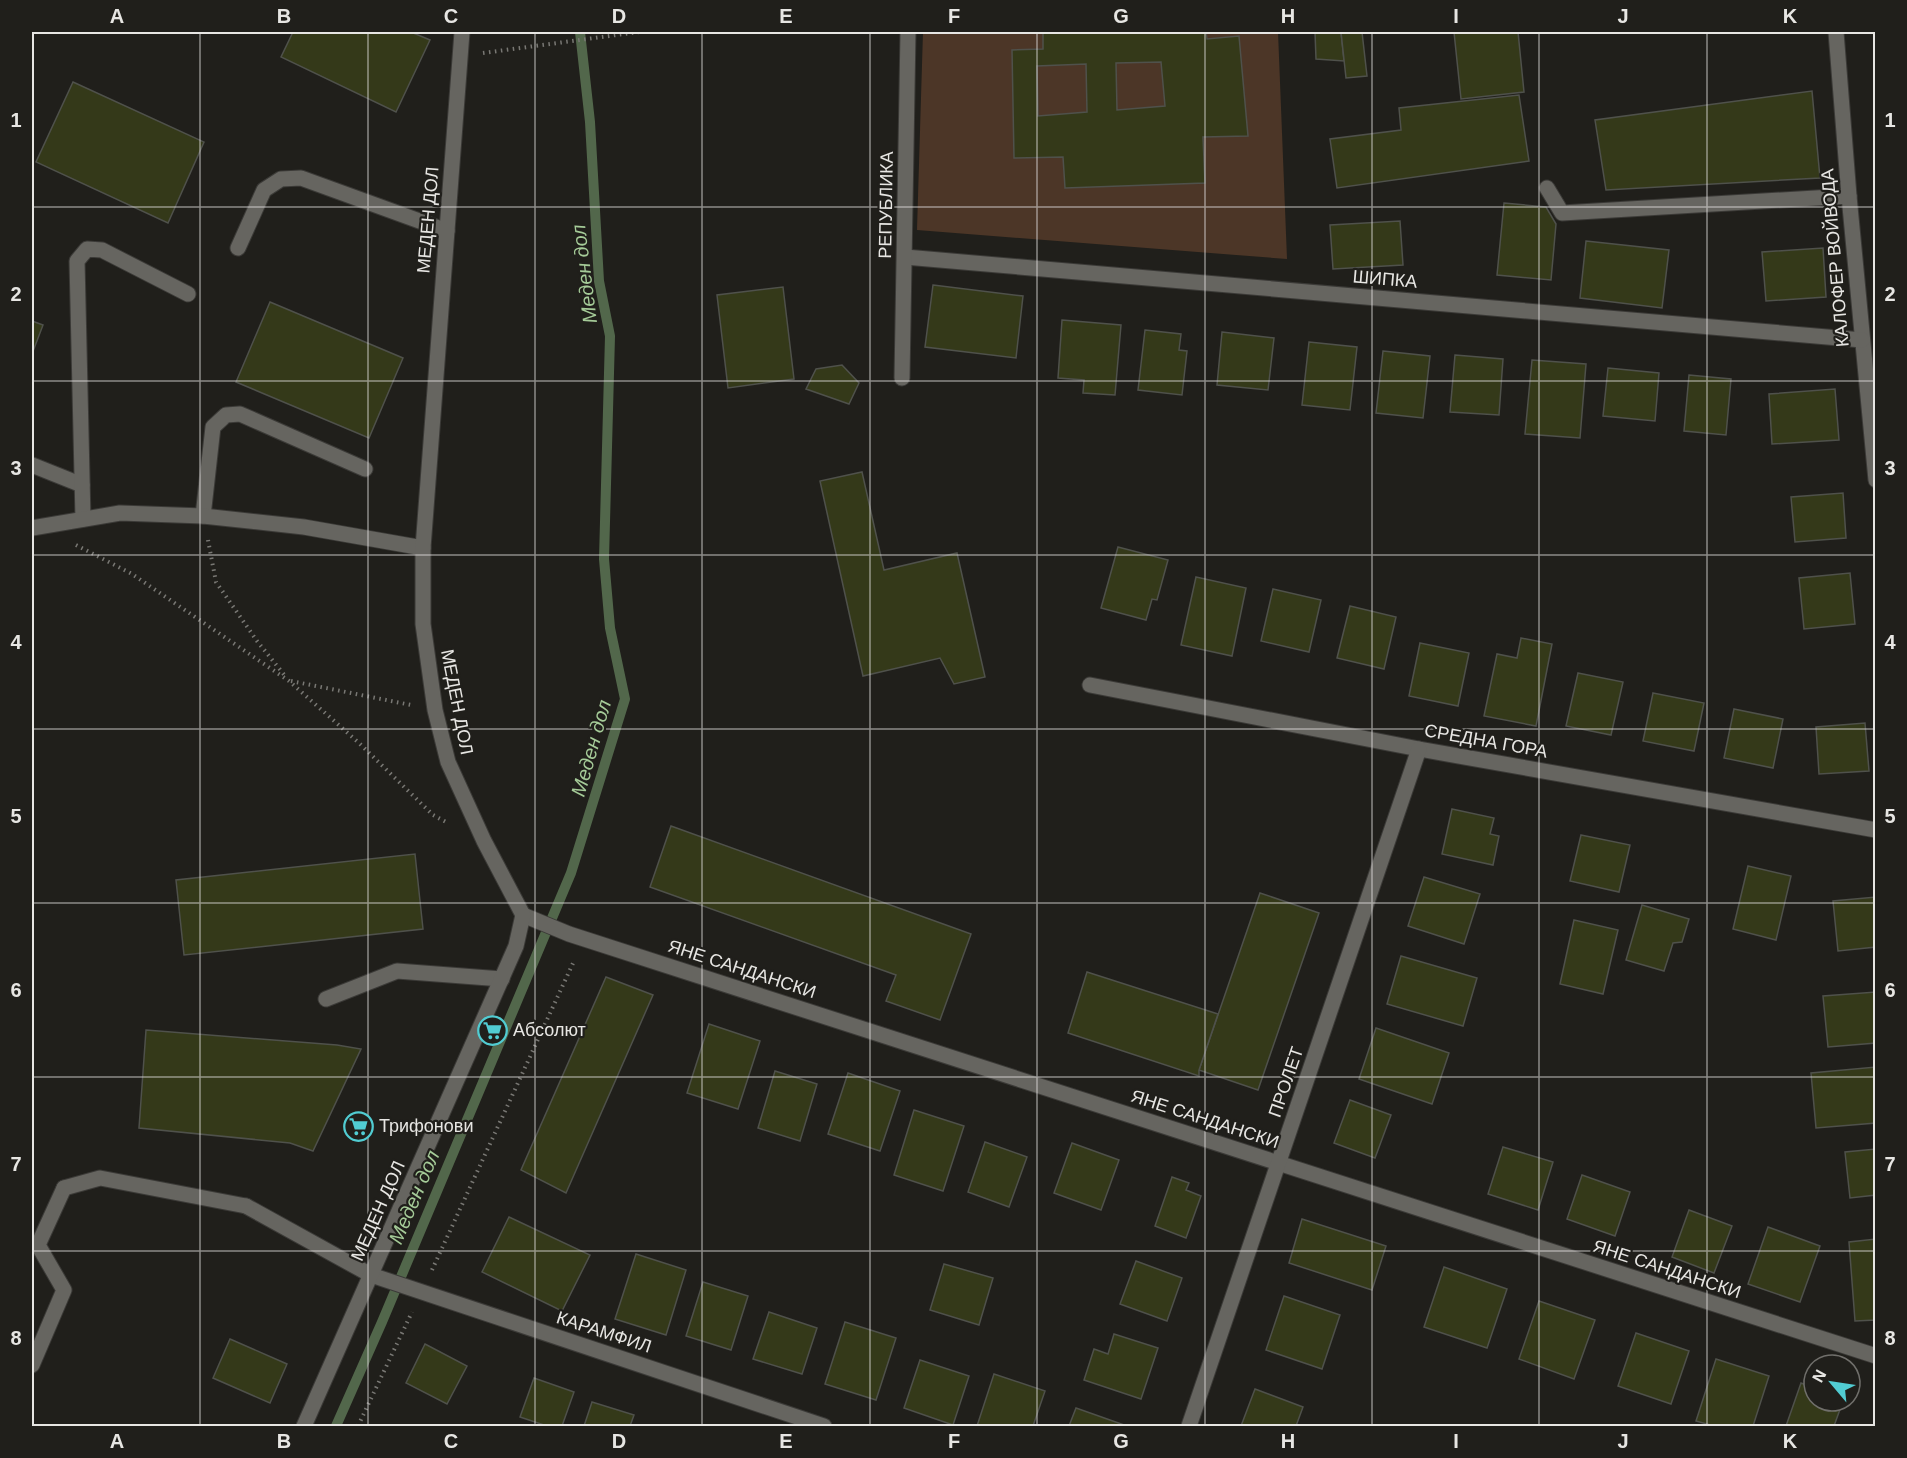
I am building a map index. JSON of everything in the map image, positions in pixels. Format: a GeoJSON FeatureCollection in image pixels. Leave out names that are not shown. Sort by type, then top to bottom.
{"type":"FeatureCollection","features":[{"type":"Feature","properties":{"kind":"street","name":"МЕДЕН ДОЛ"},"geometry":{"type":"LineString","coordinates":[[304,1426],[378,1277],[516,946],[523,915],[484,841],[448,762],[435,710],[423,624],[423,548],[462,32]]}},
{"type":"Feature","properties":{"kind":"street","name":"РЕПУБЛИКА"},"geometry":{"type":"LineString","coordinates":[[902,378],[908,32]]}},
{"type":"Feature","properties":{"kind":"street","name":"КАЛОФЕР ВОЙВОДА"},"geometry":{"type":"LineString","coordinates":[[1836,32],[1875,480]]}},
{"type":"Feature","properties":{"kind":"street"},"geometry":{"type":"LineString","coordinates":[[238,248],[264,190],[281,179],[301,178],[447,231]]}},
{"type":"Feature","properties":{"kind":"street"},"geometry":{"type":"LineString","coordinates":[[1547,188],[1562,213],[1849,196]]}},
{"type":"Feature","properties":{"kind":"street"},"geometry":{"type":"LineString","coordinates":[[83,519],[77,261],[87,249],[102,250],[188,294]]}},
{"type":"Feature","properties":{"kind":"street","name":"ШИПКА"},"geometry":{"type":"LineString","coordinates":[[905,257],[1862,340]]}},
{"type":"Feature","properties":{"kind":"street"},"geometry":{"type":"LineString","coordinates":[[202,516],[213,427],[226,415],[240,414],[365,470]]}},
{"type":"Feature","properties":{"kind":"street"},"geometry":{"type":"LineString","coordinates":[[32,465],[82,484]]}},
{"type":"Feature","properties":{"kind":"street"},"geometry":{"type":"LineString","coordinates":[[36,527],[120,513],[202,516],[304,527],[423,548]]}},
{"type":"Feature","properties":{"kind":"street","name":"СРЕДНА ГОРА"},"geometry":{"type":"LineString","coordinates":[[1090,686],[1419,749],[1875,830]]}},
{"type":"Feature","properties":{"kind":"street","name":"ПРОЛЕТ"},"geometry":{"type":"LineString","coordinates":[[1189,1426],[1419,749]]}},
{"type":"Feature","properties":{"kind":"street","name":"ЯНЕ САНДАНСКИ"},"geometry":{"type":"LineString","coordinates":[[523,915],[569,934],[1875,1356]]}},
{"type":"Feature","properties":{"kind":"street"},"geometry":{"type":"LineString","coordinates":[[327,999],[398,971],[502,979]]}},
{"type":"Feature","properties":{"kind":"street","name":"КАРАМФИЛ"},"geometry":{"type":"LineString","coordinates":[[32,1365],[64,1290],[38,1245],[64,1188],[100,1178],[246,1206],[378,1277],[825,1426]]}},
{"type":"Feature","properties":{"kind":"path"},"geometry":{"type":"LineString","coordinates":[[461,56],[639,32]]}},
{"type":"Feature","properties":{"kind":"path"},"geometry":{"type":"LineString","coordinates":[[202,516],[216,582],[257,641],[290,681],[435,710]]}},
{"type":"Feature","properties":{"kind":"path"},"geometry":{"type":"LineString","coordinates":[[36,527],[132,574],[290,681],[359,743],[433,815],[484,841]]}},
{"type":"Feature","properties":{"kind":"path"},"geometry":{"type":"LineString","coordinates":[[358,1426],[416,1290],[585,939]]}},
{"type":"Feature","properties":{"kind":"shaded area"},"geometry":{"type":"Polygon","coordinates":[[[923,32],[1278,32],[1287,259],[917,230],[923,32]]]}},
{"type":"Feature","properties":{"kind":"building"},"geometry":{"type":"Polygon","coordinates":[[[293,32],[411,32],[430,40],[396,112],[281,57],[293,32]]]}},
{"type":"Feature","properties":{"kind":"building"},"geometry":{"type":"Polygon","coordinates":[[[1043,32],[1206,32],[1207,39],[1239,36],[1248,136],[1203,137],[1205,183],[1065,188],[1063,157],[1014,158],[1012,50],[1043,49],[1043,32]],[[1161,62],[1116,63],[1117,110],[1165,106],[1161,62]],[[1086,64],[1037,66],[1038,116],[1087,112],[1086,64]]]}},
{"type":"Feature","properties":{"kind":"building"},"geometry":{"type":"Polygon","coordinates":[[[1315,32],[1341,32],[1344,61],[1316,59],[1315,32]]]}},
{"type":"Feature","properties":{"kind":"building"},"geometry":{"type":"Polygon","coordinates":[[[1341,32],[1362,32],[1367,76],[1346,78],[1341,32]]]}},
{"type":"Feature","properties":{"kind":"building"},"geometry":{"type":"Polygon","coordinates":[[[1454,32],[1518,32],[1524,92],[1461,99],[1454,32]]]}},
{"type":"Feature","properties":{"kind":"building"},"geometry":{"type":"Polygon","coordinates":[[[73,82],[204,142],[168,223],[36,162],[73,82]]]}},
{"type":"Feature","properties":{"kind":"building"},"geometry":{"type":"Polygon","coordinates":[[[1812,91],[1820,178],[1606,190],[1595,120],[1812,91]]]}},
{"type":"Feature","properties":{"kind":"building"},"geometry":{"type":"Polygon","coordinates":[[[1519,95],[1529,161],[1337,188],[1330,139],[1401,130],[1399,108],[1519,95]]]}},
{"type":"Feature","properties":{"kind":"building"},"geometry":{"type":"Polygon","coordinates":[[[1504,203],[1546,207],[1556,224],[1551,280],[1497,275],[1504,203]]]}},
{"type":"Feature","properties":{"kind":"building"},"geometry":{"type":"Polygon","coordinates":[[[1400,221],[1403,265],[1333,269],[1330,225],[1400,221]]]}},
{"type":"Feature","properties":{"kind":"building"},"geometry":{"type":"Polygon","coordinates":[[[1586,241],[1669,250],[1662,308],[1580,298],[1586,241]]]}},
{"type":"Feature","properties":{"kind":"building"},"geometry":{"type":"Polygon","coordinates":[[[1823,248],[1826,297],[1766,301],[1762,252],[1823,248]]]}},
{"type":"Feature","properties":{"kind":"building"},"geometry":{"type":"Polygon","coordinates":[[[933,285],[1023,296],[1016,358],[925,347],[933,285]]]}},
{"type":"Feature","properties":{"kind":"building"},"geometry":{"type":"Polygon","coordinates":[[[783,287],[794,379],[728,388],[717,295],[783,287]]]}},
{"type":"Feature","properties":{"kind":"building"},"geometry":{"type":"Polygon","coordinates":[[[270,302],[403,358],[369,438],[236,382],[270,302]]]}},
{"type":"Feature","properties":{"kind":"building"},"geometry":{"type":"Polygon","coordinates":[[[1062,320],[1121,325],[1115,395],[1083,393],[1084,380],[1058,378],[1062,320]]]}},
{"type":"Feature","properties":{"kind":"building"},"geometry":{"type":"Polygon","coordinates":[[[32,321],[43,325],[32,354],[32,321]]]}},
{"type":"Feature","properties":{"kind":"building"},"geometry":{"type":"Polygon","coordinates":[[[1145,330],[1181,334],[1179,350],[1187,351],[1182,395],[1138,390],[1145,330]]]}},
{"type":"Feature","properties":{"kind":"building"},"geometry":{"type":"Polygon","coordinates":[[[1222,332],[1274,338],[1268,390],[1217,385],[1222,332]]]}},
{"type":"Feature","properties":{"kind":"building"},"geometry":{"type":"Polygon","coordinates":[[[1309,342],[1357,347],[1350,410],[1302,405],[1309,342]]]}},
{"type":"Feature","properties":{"kind":"building"},"geometry":{"type":"Polygon","coordinates":[[[1383,351],[1430,356],[1423,418],[1376,413],[1383,351]]]}},
{"type":"Feature","properties":{"kind":"building"},"geometry":{"type":"Polygon","coordinates":[[[1455,355],[1503,359],[1499,415],[1450,412],[1455,355]]]}},
{"type":"Feature","properties":{"kind":"building"},"geometry":{"type":"Polygon","coordinates":[[[1532,360],[1586,364],[1580,438],[1525,434],[1532,360]]]}},
{"type":"Feature","properties":{"kind":"building"},"geometry":{"type":"Polygon","coordinates":[[[842,365],[859,383],[849,404],[806,389],[816,369],[842,365]]]}},
{"type":"Feature","properties":{"kind":"building"},"geometry":{"type":"Polygon","coordinates":[[[1608,368],[1659,373],[1655,421],[1603,416],[1608,368]]]}},
{"type":"Feature","properties":{"kind":"building"},"geometry":{"type":"Polygon","coordinates":[[[1689,375],[1731,379],[1726,435],[1684,431],[1689,375]]]}},
{"type":"Feature","properties":{"kind":"building"},"geometry":{"type":"Polygon","coordinates":[[[1835,389],[1839,440],[1772,444],[1769,394],[1835,389]]]}},
{"type":"Feature","properties":{"kind":"building"},"geometry":{"type":"Polygon","coordinates":[[[862,472],[884,570],[957,553],[985,677],[954,684],[940,658],[863,676],[820,481],[862,472]]]}},
{"type":"Feature","properties":{"kind":"building"},"geometry":{"type":"Polygon","coordinates":[[[1843,493],[1846,538],[1795,542],[1791,497],[1843,493]]]}},
{"type":"Feature","properties":{"kind":"building"},"geometry":{"type":"Polygon","coordinates":[[[1118,547],[1168,560],[1157,600],[1152,599],[1146,620],[1101,608],[1118,547]]]}},
{"type":"Feature","properties":{"kind":"building"},"geometry":{"type":"Polygon","coordinates":[[[1850,573],[1855,624],[1804,629],[1799,578],[1850,573]]]}},
{"type":"Feature","properties":{"kind":"building"},"geometry":{"type":"Polygon","coordinates":[[[1196,577],[1246,588],[1232,656],[1181,645],[1196,577]]]}},
{"type":"Feature","properties":{"kind":"building"},"geometry":{"type":"Polygon","coordinates":[[[1273,589],[1321,600],[1309,652],[1261,641],[1273,589]]]}},
{"type":"Feature","properties":{"kind":"building"},"geometry":{"type":"Polygon","coordinates":[[[1350,606],[1396,617],[1384,669],[1337,658],[1350,606]]]}},
{"type":"Feature","properties":{"kind":"building"},"geometry":{"type":"Polygon","coordinates":[[[1521,638],[1552,644],[1536,726],[1484,716],[1497,654],[1517,658],[1521,638]]]}},
{"type":"Feature","properties":{"kind":"building"},"geometry":{"type":"Polygon","coordinates":[[[1420,643],[1469,653],[1458,706],[1409,696],[1420,643]]]}},
{"type":"Feature","properties":{"kind":"building"},"geometry":{"type":"Polygon","coordinates":[[[1578,673],[1623,682],[1611,735],[1566,726],[1578,673]]]}},
{"type":"Feature","properties":{"kind":"building"},"geometry":{"type":"Polygon","coordinates":[[[1653,693],[1704,703],[1694,751],[1643,741],[1653,693]]]}},
{"type":"Feature","properties":{"kind":"building"},"geometry":{"type":"Polygon","coordinates":[[[1734,709],[1783,719],[1773,768],[1724,758],[1734,709]]]}},
{"type":"Feature","properties":{"kind":"building"},"geometry":{"type":"Polygon","coordinates":[[[1865,723],[1869,771],[1819,774],[1816,727],[1865,723]]]}},
{"type":"Feature","properties":{"kind":"building"},"geometry":{"type":"Polygon","coordinates":[[[1452,809],[1494,818],[1490,834],[1499,836],[1493,865],[1442,854],[1452,809]]]}},
{"type":"Feature","properties":{"kind":"building"},"geometry":{"type":"Polygon","coordinates":[[[671,826],[971,934],[940,1020],[886,1001],[896,975],[650,887],[671,826]]]}},
{"type":"Feature","properties":{"kind":"building"},"geometry":{"type":"Polygon","coordinates":[[[1581,835],[1630,845],[1619,892],[1570,881],[1581,835]]]}},
{"type":"Feature","properties":{"kind":"building"},"geometry":{"type":"Polygon","coordinates":[[[415,854],[423,929],[184,955],[176,880],[415,854]]]}},
{"type":"Feature","properties":{"kind":"building"},"geometry":{"type":"Polygon","coordinates":[[[1748,866],[1791,876],[1776,940],[1733,929],[1748,866]]]}},
{"type":"Feature","properties":{"kind":"building"},"geometry":{"type":"Polygon","coordinates":[[[1424,877],[1480,894],[1464,944],[1408,926],[1424,877]]]}},
{"type":"Feature","properties":{"kind":"building"},"geometry":{"type":"Polygon","coordinates":[[[1260,893],[1319,913],[1258,1090],[1199,1070],[1260,893]]]}},
{"type":"Feature","properties":{"kind":"building"},"geometry":{"type":"Polygon","coordinates":[[[1876,897],[1876,947],[1838,951],[1833,901],[1876,897]]]}},
{"type":"Feature","properties":{"kind":"building"},"geometry":{"type":"Polygon","coordinates":[[[1642,905],[1689,919],[1682,942],[1673,943],[1664,971],[1626,960],[1642,905]]]}},
{"type":"Feature","properties":{"kind":"building"},"geometry":{"type":"Polygon","coordinates":[[[1574,920],[1618,930],[1603,994],[1560,984],[1574,920]]]}},
{"type":"Feature","properties":{"kind":"building"},"geometry":{"type":"Polygon","coordinates":[[[1401,956],[1477,978],[1463,1026],[1387,1004],[1401,956]]]}},
{"type":"Feature","properties":{"kind":"building"},"geometry":{"type":"Polygon","coordinates":[[[1087,972],[1218,1014],[1199,1076],[1068,1033],[1087,972]]]}},
{"type":"Feature","properties":{"kind":"building"},"geometry":{"type":"Polygon","coordinates":[[[606,977],[653,995],[566,1193],[521,1170],[606,977]]]}},
{"type":"Feature","properties":{"kind":"building"},"geometry":{"type":"Polygon","coordinates":[[[1876,992],[1876,1043],[1828,1047],[1823,996],[1876,992]]]}},
{"type":"Feature","properties":{"kind":"building"},"geometry":{"type":"Polygon","coordinates":[[[709,1024],[760,1041],[738,1109],[687,1093],[709,1024]]]}},
{"type":"Feature","properties":{"kind":"building"},"geometry":{"type":"Polygon","coordinates":[[[1376,1028],[1449,1053],[1432,1104],[1359,1079],[1376,1028]]]}},
{"type":"Feature","properties":{"kind":"building"},"geometry":{"type":"Polygon","coordinates":[[[146,1030],[337,1045],[361,1049],[313,1151],[290,1143],[139,1128],[146,1030]]]}},
{"type":"Feature","properties":{"kind":"building"},"geometry":{"type":"Polygon","coordinates":[[[1876,1067],[1876,1123],[1816,1128],[1811,1073],[1876,1067]]]}},
{"type":"Feature","properties":{"kind":"building"},"geometry":{"type":"Polygon","coordinates":[[[775,1071],[817,1084],[800,1141],[758,1128],[775,1071]]]}},
{"type":"Feature","properties":{"kind":"building"},"geometry":{"type":"Polygon","coordinates":[[[848,1073],[900,1091],[880,1151],[828,1134],[848,1073]]]}},
{"type":"Feature","properties":{"kind":"building"},"geometry":{"type":"Polygon","coordinates":[[[1350,1100],[1391,1115],[1375,1158],[1334,1143],[1350,1100]]]}},
{"type":"Feature","properties":{"kind":"building"},"geometry":{"type":"Polygon","coordinates":[[[914,1110],[964,1126],[943,1191],[894,1175],[914,1110]]]}},
{"type":"Feature","properties":{"kind":"building"},"geometry":{"type":"Polygon","coordinates":[[[985,1142],[1027,1157],[1009,1207],[968,1192],[985,1142]]]}},
{"type":"Feature","properties":{"kind":"building"},"geometry":{"type":"Polygon","coordinates":[[[1072,1143],[1119,1160],[1101,1210],[1054,1193],[1072,1143]]]}},
{"type":"Feature","properties":{"kind":"building"},"geometry":{"type":"Polygon","coordinates":[[[1503,1147],[1553,1162],[1538,1210],[1488,1194],[1503,1147]]]}},
{"type":"Feature","properties":{"kind":"building"},"geometry":{"type":"Polygon","coordinates":[[[1876,1149],[1876,1195],[1850,1198],[1845,1152],[1876,1149]]]}},
{"type":"Feature","properties":{"kind":"building"},"geometry":{"type":"Polygon","coordinates":[[[1582,1175],[1630,1192],[1615,1236],[1567,1219],[1582,1175]]]}},
{"type":"Feature","properties":{"kind":"building"},"geometry":{"type":"Polygon","coordinates":[[[1172,1177],[1189,1183],[1186,1190],[1201,1196],[1186,1238],[1155,1226],[1172,1177]]]}},
{"type":"Feature","properties":{"kind":"building"},"geometry":{"type":"Polygon","coordinates":[[[1689,1210],[1732,1226],[1714,1273],[1672,1257],[1689,1210]]]}},
{"type":"Feature","properties":{"kind":"building"},"geometry":{"type":"Polygon","coordinates":[[[509,1217],[590,1255],[562,1311],[482,1272],[509,1217]]]}},
{"type":"Feature","properties":{"kind":"building"},"geometry":{"type":"Polygon","coordinates":[[[1302,1219],[1386,1246],[1372,1290],[1289,1263],[1302,1219]]]}},
{"type":"Feature","properties":{"kind":"building"},"geometry":{"type":"Polygon","coordinates":[[[1768,1227],[1820,1246],[1800,1302],[1748,1284],[1768,1227]]]}},
{"type":"Feature","properties":{"kind":"building"},"geometry":{"type":"Polygon","coordinates":[[[1876,1239],[1876,1320],[1855,1321],[1849,1242],[1876,1239]]]}},
{"type":"Feature","properties":{"kind":"building"},"geometry":{"type":"Polygon","coordinates":[[[636,1254],[686,1270],[666,1335],[615,1319],[636,1254]]]}},
{"type":"Feature","properties":{"kind":"building"},"geometry":{"type":"Polygon","coordinates":[[[1136,1261],[1182,1278],[1167,1321],[1120,1304],[1136,1261]]]}},
{"type":"Feature","properties":{"kind":"building"},"geometry":{"type":"Polygon","coordinates":[[[944,1264],[993,1278],[979,1325],[930,1310],[944,1264]]]}},
{"type":"Feature","properties":{"kind":"building"},"geometry":{"type":"Polygon","coordinates":[[[1444,1267],[1507,1289],[1487,1348],[1424,1327],[1444,1267]]]}},
{"type":"Feature","properties":{"kind":"building"},"geometry":{"type":"Polygon","coordinates":[[[703,1282],[748,1296],[731,1350],[686,1336],[703,1282]]]}},
{"type":"Feature","properties":{"kind":"building"},"geometry":{"type":"Polygon","coordinates":[[[1284,1296],[1340,1315],[1322,1369],[1266,1350],[1284,1296]]]}},
{"type":"Feature","properties":{"kind":"building"},"geometry":{"type":"Polygon","coordinates":[[[1539,1301],[1595,1320],[1574,1379],[1519,1359],[1539,1301]]]}},
{"type":"Feature","properties":{"kind":"building"},"geometry":{"type":"Polygon","coordinates":[[[769,1312],[817,1328],[802,1374],[753,1359],[769,1312]]]}},
{"type":"Feature","properties":{"kind":"building"},"geometry":{"type":"Polygon","coordinates":[[[845,1322],[896,1338],[876,1400],[825,1384],[845,1322]]]}},
{"type":"Feature","properties":{"kind":"building"},"geometry":{"type":"Polygon","coordinates":[[[1636,1333],[1689,1351],[1671,1404],[1618,1386],[1636,1333]]]}},
{"type":"Feature","properties":{"kind":"building"},"geometry":{"type":"Polygon","coordinates":[[[1114,1334],[1158,1348],[1141,1399],[1084,1380],[1094,1349],[1108,1354],[1114,1334]]]}},
{"type":"Feature","properties":{"kind":"building"},"geometry":{"type":"Polygon","coordinates":[[[230,1339],[287,1364],[270,1403],[213,1378],[230,1339]]]}},
{"type":"Feature","properties":{"kind":"building"},"geometry":{"type":"Polygon","coordinates":[[[425,1344],[467,1366],[447,1404],[406,1383],[425,1344]]]}},
{"type":"Feature","properties":{"kind":"building"},"geometry":{"type":"Polygon","coordinates":[[[1716,1359],[1769,1376],[1753,1426],[1714,1426],[1696,1421],[1716,1359]]]}},
{"type":"Feature","properties":{"kind":"building"},"geometry":{"type":"Polygon","coordinates":[[[920,1360],[969,1376],[953,1425],[904,1408],[920,1360]]]}},
{"type":"Feature","properties":{"kind":"building"},"geometry":{"type":"Polygon","coordinates":[[[994,1374],[1045,1391],[1033,1426],[977,1426],[994,1374]]]}},
{"type":"Feature","properties":{"kind":"building"},"geometry":{"type":"Polygon","coordinates":[[[534,1378],[574,1392],[562,1426],[547,1426],[520,1417],[534,1378]]]}},
{"type":"Feature","properties":{"kind":"building"},"geometry":{"type":"Polygon","coordinates":[[[1801,1383],[1802,1413],[1839,1413],[1834,1426],[1786,1426],[1801,1383]]]}},
{"type":"Feature","properties":{"kind":"building"},"geometry":{"type":"Polygon","coordinates":[[[1255,1389],[1303,1407],[1296,1426],[1241,1426],[1255,1389]]]}},
{"type":"Feature","properties":{"kind":"building"},"geometry":{"type":"Polygon","coordinates":[[[592,1402],[634,1415],[630,1426],[584,1426],[592,1402]]]}},
{"type":"Feature","properties":{"kind":"building"},"geometry":{"type":"Polygon","coordinates":[[[1076,1408],[1127,1426],[1069,1426],[1076,1408]]]}},
{"type":"Feature","properties":{"kind":"waterway","name":"Меден дол"},"geometry":{"type":"LineString","coordinates":[[336,1426],[571,873],[625,699],[610,628],[604,559],[610,336],[599,281],[590,122],[580,32]]}},
{"type":"Feature","properties":{"kind":"place","name":"Абсолют"},"geometry":{"type":"Point","coordinates":[492,1030]}},
{"type":"Feature","properties":{"kind":"place","name":"Трифонови"},"geometry":{"type":"Point","coordinates":[358,1126]}}]}
